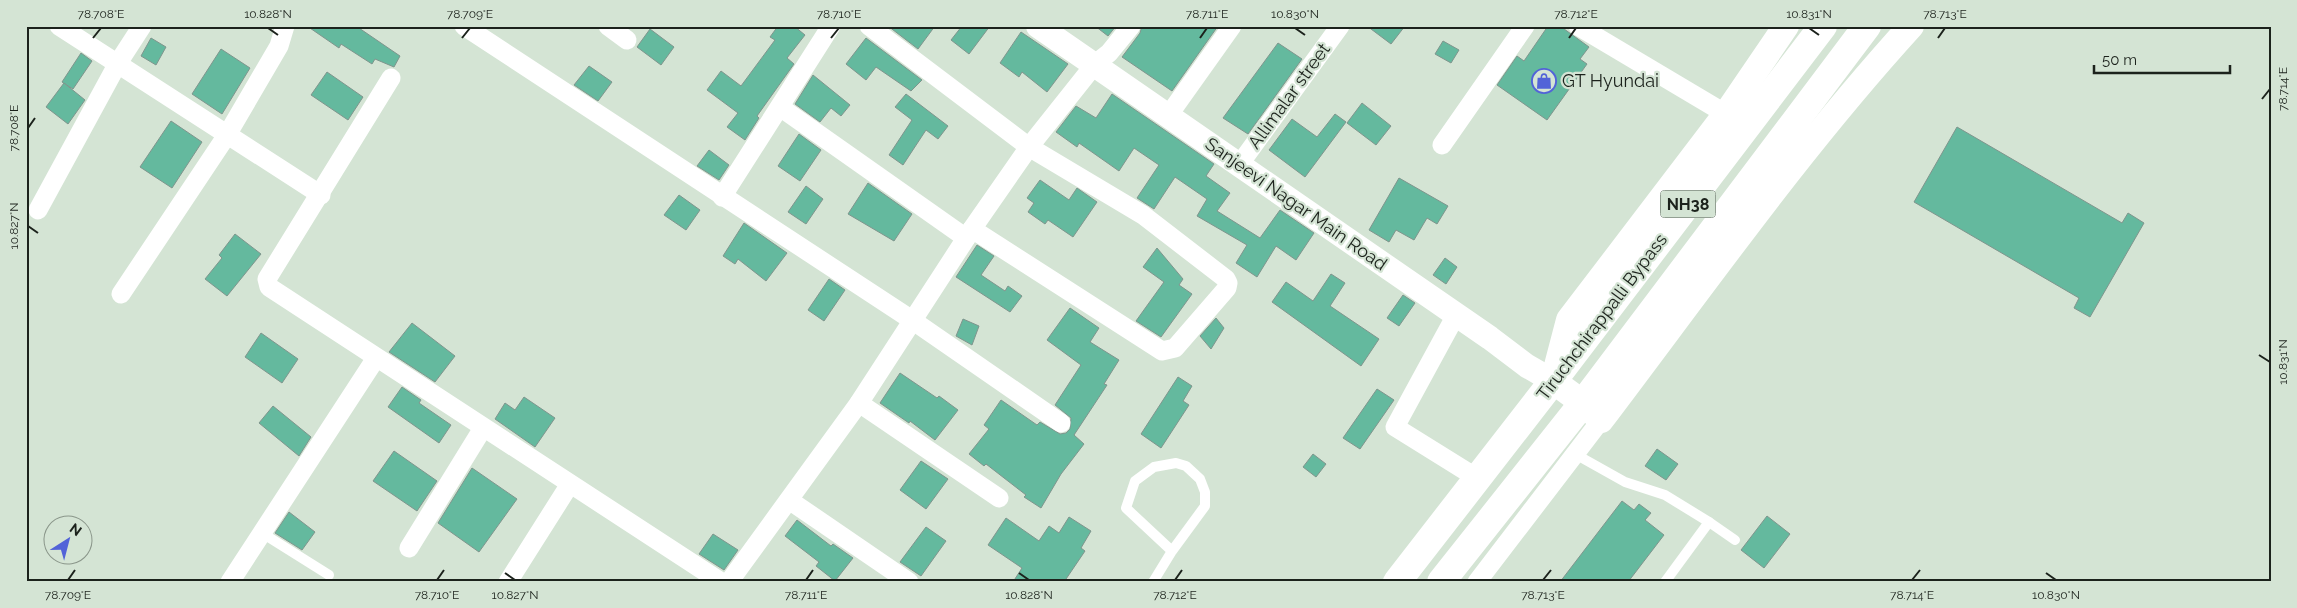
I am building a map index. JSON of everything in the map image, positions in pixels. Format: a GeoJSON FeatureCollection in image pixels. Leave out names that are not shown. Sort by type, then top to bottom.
{"type":"FeatureCollection","features":[{"type":"Feature","properties":{"kind":"highway","name":"Tiruchchirappalli Bypass"},"geometry":{"type":"LineString","coordinates":[[1397,582],[1553,381],[1823,26]]}},
{"type":"Feature","properties":{"kind":"highway","name":"Tiruchchirappalli Bypass"},"geometry":{"type":"LineString","coordinates":[[1442,582],[1592,412],[1867,26]]}},
{"type":"Feature","properties":{"kind":"main road"},"geometry":{"type":"LineString","coordinates":[[1786,26],[1726,114],[1568,320],[1553,381],[1592,412],[1860,82],[1911,26]]}},
{"type":"Feature","properties":{"kind":"street"},"geometry":{"type":"LineString","coordinates":[[59,26],[321,194]]}},
{"type":"Feature","properties":{"kind":"street"},"geometry":{"type":"LineString","coordinates":[[38,210],[118,63],[142,26]]}},
{"type":"Feature","properties":{"kind":"street"},"geometry":{"type":"LineString","coordinates":[[121,294],[227,135],[279,46],[285,26]]}},
{"type":"Feature","properties":{"kind":"street"},"geometry":{"type":"LineString","coordinates":[[464,26],[912,320],[1061,423]]}},
{"type":"Feature","properties":{"kind":"street"},"geometry":{"type":"LineString","coordinates":[[608,26],[627,40]]}},
{"type":"Feature","properties":{"kind":"street"},"geometry":{"type":"LineString","coordinates":[[722,197],[831,26]]}},
{"type":"Feature","properties":{"kind":"street"},"geometry":{"type":"LineString","coordinates":[[780,107],[969,234],[1162,351],[1175,348],[1227,288],[1228,283],[1226,279],[1168,232],[1143,215],[1029,147],[869,26]]}},
{"type":"Feature","properties":{"kind":"street","name":"Sanjeevi Nagar Main Road"},"geometry":{"type":"LineString","coordinates":[[1038,26],[1527,366],[1553,381]]}},
{"type":"Feature","properties":{"kind":"street"},"geometry":{"type":"LineString","coordinates":[[730,582],[859,403],[969,234],[1029,147],[1095,64],[1110,53],[1131,26]]}},
{"type":"Feature","properties":{"kind":"street"},"geometry":{"type":"LineString","coordinates":[[1168,116],[1232,26]]}},
{"type":"Feature","properties":{"kind":"street","name":"Allimalar street"},"geometry":{"type":"LineString","coordinates":[[1239,165],[1340,26]]}},
{"type":"Feature","properties":{"kind":"street"},"geometry":{"type":"LineString","coordinates":[[1442,144],[1525,26]]}},
{"type":"Feature","properties":{"kind":"street"},"geometry":{"type":"LineString","coordinates":[[1578,26],[1726,114]]}},
{"type":"Feature","properties":{"kind":"street"},"geometry":{"type":"LineString","coordinates":[[391,78],[267,283],[272,290],[721,582]]}},
{"type":"Feature","properties":{"kind":"street"},"geometry":{"type":"LineString","coordinates":[[1456,315],[1395,426],[1476,478]]}},
{"type":"Feature","properties":{"kind":"street"},"geometry":{"type":"LineString","coordinates":[[230,582],[376,358]]}},
{"type":"Feature","properties":{"kind":"street"},"geometry":{"type":"LineString","coordinates":[[859,403],[999,498]]}},
{"type":"Feature","properties":{"kind":"street"},"geometry":{"type":"LineString","coordinates":[[1477,582],[1575,454],[1592,412]]}},
{"type":"Feature","properties":{"kind":"street"},"geometry":{"type":"LineString","coordinates":[[409,548],[484,428]]}},
{"type":"Feature","properties":{"kind":"street"},"geometry":{"type":"LineString","coordinates":[[508,582],[570,484]]}},
{"type":"Feature","properties":{"kind":"street"},"geometry":{"type":"LineString","coordinates":[[789,500],[909,582]]}},
{"type":"Feature","properties":{"kind":"lane"},"geometry":{"type":"LineString","coordinates":[[1575,454],[1625,482],[1665,495],[1735,540]]}},
{"type":"Feature","properties":{"kind":"lane"},"geometry":{"type":"LineString","coordinates":[[1153,582],[1172,551],[1205,506],[1205,492],[1200,479],[1186,466],[1176,463],[1154,467],[1136,481],[1126,508],[1172,551]]}},
{"type":"Feature","properties":{"kind":"lane"},"geometry":{"type":"LineString","coordinates":[[1665,582],[1709,522]]}},
{"type":"Feature","properties":{"kind":"lane"},"geometry":{"type":"LineString","coordinates":[[262,533],[329,575]]}},
{"type":"Feature","properties":{"kind":"building"},"geometry":{"type":"Polygon","coordinates":[[[307,26],[356,26],[400,56],[394,67],[375,59],[372,64],[341,44],[339,48],[307,26]]]}},
{"type":"Feature","properties":{"kind":"building"},"geometry":{"type":"Polygon","coordinates":[[[778,26],[794,26],[805,35],[787,58],[794,64],[757,116],[759,118],[745,140],[727,127],[738,113],[707,90],[721,71],[741,86],[775,40],[770,37],[778,26]]]}},
{"type":"Feature","properties":{"kind":"building"},"geometry":{"type":"Polygon","coordinates":[[[888,26],[935,26],[918,49],[888,26]]]}},
{"type":"Feature","properties":{"kind":"building"},"geometry":{"type":"Polygon","coordinates":[[[962,26],[990,26],[969,54],[951,40],[962,26]]]}},
{"type":"Feature","properties":{"kind":"building"},"geometry":{"type":"Polygon","coordinates":[[[1095,26],[1116,26],[1108,36],[1095,26]]]}},
{"type":"Feature","properties":{"kind":"building"},"geometry":{"type":"Polygon","coordinates":[[[1142,26],[1218,26],[1172,91],[1122,57],[1140,33],[1142,26]]]}},
{"type":"Feature","properties":{"kind":"building"},"geometry":{"type":"Polygon","coordinates":[[[1367,26],[1405,26],[1391,44],[1367,26]]]}},
{"type":"Feature","properties":{"kind":"building"},"geometry":{"type":"Polygon","coordinates":[[[1548,26],[1560,26],[1589,47],[1580,59],[1587,64],[1547,120],[1497,85],[1517,56],[1524,61],[1548,26]]]}},
{"type":"Feature","properties":{"kind":"building"},"geometry":{"type":"Polygon","coordinates":[[[650,29],[674,47],[661,65],[637,47],[650,29]]]}},
{"type":"Feature","properties":{"kind":"building"},"geometry":{"type":"Polygon","coordinates":[[[1021,32],[1068,64],[1047,92],[1022,72],[1019,77],[1000,63],[1021,32]]]}},
{"type":"Feature","properties":{"kind":"building"},"geometry":{"type":"Polygon","coordinates":[[[151,38],[166,47],[156,65],[141,56],[151,38]]]}},
{"type":"Feature","properties":{"kind":"building"},"geometry":{"type":"Polygon","coordinates":[[[866,38],[922,80],[911,91],[876,67],[866,80],[846,64],[866,38]]]}},
{"type":"Feature","properties":{"kind":"building"},"geometry":{"type":"Polygon","coordinates":[[[1443,41],[1459,50],[1451,63],[1435,54],[1443,41]]]}},
{"type":"Feature","properties":{"kind":"building"},"geometry":{"type":"Polygon","coordinates":[[[1278,43],[1302,59],[1248,134],[1223,118],[1278,43]]]}},
{"type":"Feature","properties":{"kind":"building"},"geometry":{"type":"Polygon","coordinates":[[[221,49],[250,68],[222,114],[192,94],[221,49]]]}},
{"type":"Feature","properties":{"kind":"building"},"geometry":{"type":"Polygon","coordinates":[[[81,53],[92,61],[73,89],[62,82],[81,53]]]}},
{"type":"Feature","properties":{"kind":"building"},"geometry":{"type":"Polygon","coordinates":[[[589,66],[612,82],[598,101],[574,85],[589,66]]]}},
{"type":"Feature","properties":{"kind":"building"},"geometry":{"type":"Polygon","coordinates":[[[327,72],[363,97],[348,120],[311,95],[327,72]]]}},
{"type":"Feature","properties":{"kind":"building"},"geometry":{"type":"Polygon","coordinates":[[[813,75],[850,105],[841,116],[831,108],[820,122],[795,104],[813,75]]]}},
{"type":"Feature","properties":{"kind":"building"},"geometry":{"type":"Polygon","coordinates":[[[64,83],[85,100],[68,124],[46,107],[64,83]]]}},
{"type":"Feature","properties":{"kind":"building"},"geometry":{"type":"Polygon","coordinates":[[[906,94],[948,126],[938,139],[926,130],[903,165],[889,155],[912,120],[895,107],[906,94]]]}},
{"type":"Feature","properties":{"kind":"building"},"geometry":{"type":"Polygon","coordinates":[[[1112,94],[1214,164],[1206,176],[1230,193],[1217,211],[1260,238],[1280,210],[1314,233],[1296,260],[1276,246],[1257,277],[1236,263],[1247,245],[1197,216],[1207,199],[1175,177],[1154,209],[1137,198],[1159,165],[1134,148],[1119,171],[1079,143],[1077,147],[1056,132],[1076,106],[1096,118],[1112,94]]]}},
{"type":"Feature","properties":{"kind":"building"},"geometry":{"type":"Polygon","coordinates":[[[1362,103],[1391,126],[1376,145],[1347,123],[1362,103]]]}},
{"type":"Feature","properties":{"kind":"building"},"geometry":{"type":"Polygon","coordinates":[[[1335,114],[1346,122],[1305,177],[1269,150],[1292,119],[1317,137],[1335,114]]]}},
{"type":"Feature","properties":{"kind":"building"},"geometry":{"type":"Polygon","coordinates":[[[171,121],[202,142],[172,188],[140,167],[171,121]]]}},
{"type":"Feature","properties":{"kind":"building"},"geometry":{"type":"Polygon","coordinates":[[[1957,127],[2122,223],[2128,213],[2144,223],[2090,317],[2074,308],[2079,298],[1914,202],[1957,127]]]}},
{"type":"Feature","properties":{"kind":"building"},"geometry":{"type":"Polygon","coordinates":[[[799,134],[821,150],[800,181],[778,166],[799,134]]]}},
{"type":"Feature","properties":{"kind":"building"},"geometry":{"type":"Polygon","coordinates":[[[709,150],[729,165],[719,180],[697,166],[709,150]]]}},
{"type":"Feature","properties":{"kind":"building"},"geometry":{"type":"Polygon","coordinates":[[[1399,178],[1448,206],[1437,224],[1427,218],[1414,240],[1396,230],[1389,242],[1369,230],[1399,178]]]}},
{"type":"Feature","properties":{"kind":"building"},"geometry":{"type":"Polygon","coordinates":[[[1040,180],[1069,200],[1077,188],[1097,202],[1073,237],[1048,220],[1045,224],[1028,212],[1034,203],[1027,198],[1040,180]]]}},
{"type":"Feature","properties":{"kind":"building"},"geometry":{"type":"Polygon","coordinates":[[[868,183],[912,214],[894,241],[848,214],[868,183]]]}},
{"type":"Feature","properties":{"kind":"building"},"geometry":{"type":"Polygon","coordinates":[[[806,186],[823,199],[806,224],[788,212],[806,186]]]}},
{"type":"Feature","properties":{"kind":"building"},"geometry":{"type":"Polygon","coordinates":[[[679,195],[700,210],[686,230],[664,215],[679,195]]]}},
{"type":"Feature","properties":{"kind":"building"},"geometry":{"type":"Polygon","coordinates":[[[744,223],[787,253],[766,281],[738,259],[735,264],[723,256],[744,223]]]}},
{"type":"Feature","properties":{"kind":"building"},"geometry":{"type":"Polygon","coordinates":[[[235,234],[261,254],[227,296],[205,279],[222,258],[219,255],[235,234]]]}},
{"type":"Feature","properties":{"kind":"building"},"geometry":{"type":"Polygon","coordinates":[[[977,245],[994,256],[981,275],[1005,291],[1008,286],[1022,296],[1010,312],[956,277],[977,245]]]}},
{"type":"Feature","properties":{"kind":"building"},"geometry":{"type":"Polygon","coordinates":[[[1157,248],[1183,279],[1179,285],[1192,294],[1161,337],[1136,321],[1164,282],[1143,267],[1157,248]]]}},
{"type":"Feature","properties":{"kind":"building"},"geometry":{"type":"Polygon","coordinates":[[[1445,258],[1457,267],[1446,284],[1433,275],[1445,258]]]}},
{"type":"Feature","properties":{"kind":"building"},"geometry":{"type":"Polygon","coordinates":[[[1331,274],[1345,283],[1330,306],[1379,339],[1361,366],[1272,302],[1286,282],[1313,301],[1331,274]]]}},
{"type":"Feature","properties":{"kind":"building"},"geometry":{"type":"Polygon","coordinates":[[[829,279],[845,290],[824,321],[808,310],[829,279]]]}},
{"type":"Feature","properties":{"kind":"building"},"geometry":{"type":"Polygon","coordinates":[[[1403,295],[1415,303],[1399,326],[1387,318],[1403,295]]]}},
{"type":"Feature","properties":{"kind":"building"},"geometry":{"type":"Polygon","coordinates":[[[1070,308],[1099,328],[1090,342],[1119,360],[1104,384],[1107,385],[1074,435],[1084,444],[1061,474],[1041,508],[1024,497],[1026,495],[986,464],[984,466],[969,454],[989,429],[984,425],[1001,400],[1037,425],[1040,422],[1060,434],[1066,433],[1070,429],[1071,418],[1055,405],[1081,365],[1047,340],[1070,308]]]}},
{"type":"Feature","properties":{"kind":"building"},"geometry":{"type":"Polygon","coordinates":[[[1216,318],[1224,328],[1211,349],[1200,336],[1216,318]]]}},
{"type":"Feature","properties":{"kind":"building"},"geometry":{"type":"Polygon","coordinates":[[[963,319],[979,326],[972,345],[956,336],[963,319]]]}},
{"type":"Feature","properties":{"kind":"building"},"geometry":{"type":"Polygon","coordinates":[[[412,323],[455,356],[435,382],[389,352],[412,323]]]}},
{"type":"Feature","properties":{"kind":"building"},"geometry":{"type":"Polygon","coordinates":[[[261,333],[298,359],[282,383],[245,357],[261,333]]]}},
{"type":"Feature","properties":{"kind":"building"},"geometry":{"type":"Polygon","coordinates":[[[900,373],[937,398],[939,396],[958,410],[935,440],[910,421],[909,423],[880,403],[900,373]]]}},
{"type":"Feature","properties":{"kind":"building"},"geometry":{"type":"Polygon","coordinates":[[[1178,377],[1192,386],[1183,401],[1189,405],[1161,448],[1141,434],[1178,377]]]}},
{"type":"Feature","properties":{"kind":"building"},"geometry":{"type":"Polygon","coordinates":[[[402,387],[421,400],[419,403],[451,425],[439,443],[388,407],[402,387]]]}},
{"type":"Feature","properties":{"kind":"building"},"geometry":{"type":"Polygon","coordinates":[[[1377,389],[1394,400],[1360,449],[1343,438],[1377,389]]]}},
{"type":"Feature","properties":{"kind":"building"},"geometry":{"type":"Polygon","coordinates":[[[524,397],[555,418],[535,447],[495,419],[505,403],[515,410],[524,397]]]}},
{"type":"Feature","properties":{"kind":"building"},"geometry":{"type":"Polygon","coordinates":[[[273,406],[311,437],[299,456],[259,423],[273,406]]]}},
{"type":"Feature","properties":{"kind":"building"},"geometry":{"type":"Polygon","coordinates":[[[1657,449],[1678,464],[1666,480],[1645,466],[1657,449]]]}},
{"type":"Feature","properties":{"kind":"building"},"geometry":{"type":"Polygon","coordinates":[[[394,451],[437,481],[417,511],[373,481],[394,451]]]}},
{"type":"Feature","properties":{"kind":"building"},"geometry":{"type":"Polygon","coordinates":[[[1313,454],[1326,464],[1316,477],[1303,467],[1313,454]]]}},
{"type":"Feature","properties":{"kind":"building"},"geometry":{"type":"Polygon","coordinates":[[[921,461],[948,479],[926,509],[900,490],[921,461]]]}},
{"type":"Feature","properties":{"kind":"building"},"geometry":{"type":"Polygon","coordinates":[[[472,468],[517,499],[479,552],[438,523],[472,468]]]}},
{"type":"Feature","properties":{"kind":"building"},"geometry":{"type":"Polygon","coordinates":[[[1622,501],[1634,510],[1639,504],[1651,513],[1645,520],[1664,535],[1628,582],[1560,582],[1622,501]]]}},
{"type":"Feature","properties":{"kind":"building"},"geometry":{"type":"Polygon","coordinates":[[[289,512],[315,532],[302,550],[275,533],[289,512]]]}},
{"type":"Feature","properties":{"kind":"building"},"geometry":{"type":"Polygon","coordinates":[[[1767,516],[1790,534],[1764,568],[1741,550],[1767,516]]]}},
{"type":"Feature","properties":{"kind":"building"},"geometry":{"type":"Polygon","coordinates":[[[1069,517],[1091,531],[1081,548],[1085,551],[1064,582],[1013,582],[1022,568],[988,545],[1006,518],[1039,541],[1049,526],[1059,533],[1069,517]]]}},
{"type":"Feature","properties":{"kind":"building"},"geometry":{"type":"Polygon","coordinates":[[[797,520],[831,546],[833,544],[853,558],[835,581],[816,566],[819,562],[785,536],[797,520]]]}},
{"type":"Feature","properties":{"kind":"building"},"geometry":{"type":"Polygon","coordinates":[[[926,527],[946,541],[921,576],[900,562],[926,527]]]}},
{"type":"Feature","properties":{"kind":"building"},"geometry":{"type":"Polygon","coordinates":[[[713,534],[738,550],[724,570],[699,554],[713,534]]]}},
{"type":"Feature","properties":{"kind":"place","name":"GT Hyundai"},"geometry":{"type":"Point","coordinates":[1544,81]}}]}
